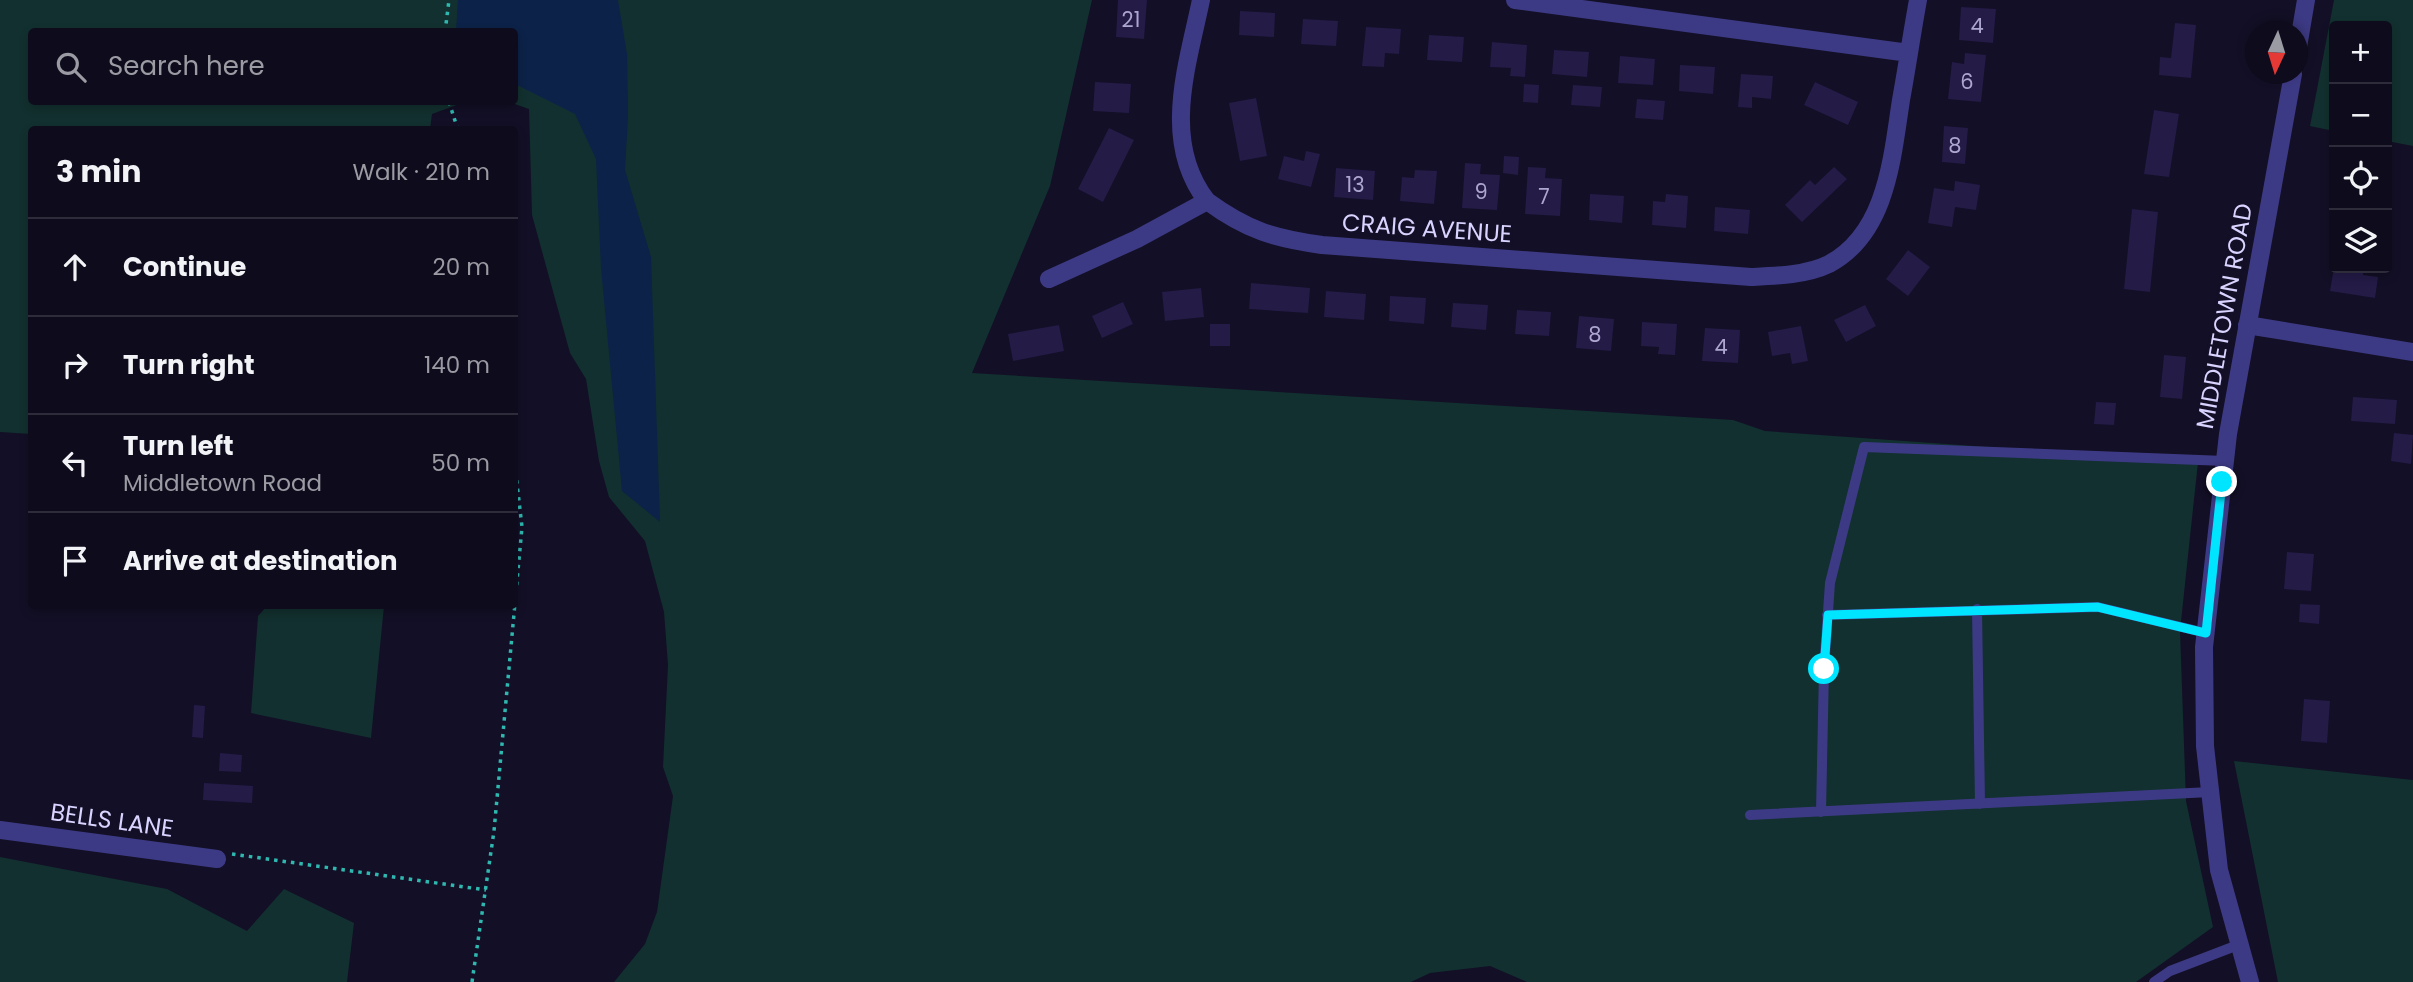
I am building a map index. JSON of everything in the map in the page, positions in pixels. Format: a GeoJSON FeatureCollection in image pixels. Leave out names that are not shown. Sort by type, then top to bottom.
{"type":"FeatureCollection","features":[{"type":"Feature","properties":{"kind":"street"},"geometry":{"type":"LineString","coordinates":[[1049,279],[1137,239],[1207,201],[1193,183],[1180,137],[1181,99],[1201,0]]}},
{"type":"Feature","properties":{"kind":"street"},"geometry":{"type":"LineString","coordinates":[[1515,0],[1909,53],[1918,0]]}},
{"type":"Feature","properties":{"kind":"street"},"geometry":{"type":"LineString","coordinates":[[2302,21],[2306,0]]}},
{"type":"Feature","properties":{"kind":"street","name":"CRAIG AVENUE"},"geometry":{"type":"LineString","coordinates":[[1207,201],[1224,214],[1271,237],[1322,245],[1751,277],[1782,275],[1827,265],[1853,247],[1865,232],[1889,180],[1909,53]]}},
{"type":"Feature","properties":{"kind":"street","name":"MIDDLETOWN ROAD"},"geometry":{"type":"LineString","coordinates":[[2249,982],[2219,870],[2205,746],[2206,633],[2225,461],[2291,84]]}},
{"type":"Feature","properties":{"kind":"street"},"geometry":{"type":"LineString","coordinates":[[2247,325],[2413,352]]}},
{"type":"Feature","properties":{"kind":"street","name":"BELLS LANE"},"geometry":{"type":"LineString","coordinates":[[0,830],[217,859]]}},
{"type":"Feature","properties":{"kind":"lane"},"geometry":{"type":"LineString","coordinates":[[1821,812],[1830,583],[1864,447],[2225,461]]}},
{"type":"Feature","properties":{"kind":"lane"},"geometry":{"type":"LineString","coordinates":[[1828,615],[2098,607],[2206,633]]}},
{"type":"Feature","properties":{"kind":"lane"},"geometry":{"type":"LineString","coordinates":[[1978,609],[1980,804]]}},
{"type":"Feature","properties":{"kind":"lane"},"geometry":{"type":"LineString","coordinates":[[1750,815],[2210,792]]}},
{"type":"Feature","properties":{"kind":"lane"},"geometry":{"type":"LineString","coordinates":[[2154,982],[2170,971],[2238,945]]}},
{"type":"Feature","properties":{"kind":"path"},"geometry":{"type":"LineString","coordinates":[[446,28],[449,0]]}},
{"type":"Feature","properties":{"kind":"path"},"geometry":{"type":"LineString","coordinates":[[450,105],[457,126]]}},
{"type":"Feature","properties":{"kind":"path"},"geometry":{"type":"LineString","coordinates":[[518,492],[522,527],[518,570]]}},
{"type":"Feature","properties":{"kind":"path"},"geometry":{"type":"LineString","coordinates":[[472,982],[494,831],[514,609]]}},
{"type":"Feature","properties":{"kind":"path"},"geometry":{"type":"LineString","coordinates":[[217,859],[231,854],[486,890]]}},
{"type":"Feature","properties":{"kind":"green space"},"geometry":{"type":"Polygon","coordinates":[[[0,0],[1092,0],[1050,186],[972,373],[1733,420],[1765,431],[2198,462],[2180,631],[2186,801],[2213,927],[2136,982],[1527,982],[1490,966],[1430,973],[1411,982],[614,982],[645,944],[657,912],[673,796],[663,767],[668,665],[664,612],[645,541],[609,497],[599,461],[586,379],[570,353],[532,215],[529,109],[518,105],[518,28],[28,28],[28,105],[457,105],[432,114],[430,126],[28,126],[28,434],[0,432],[0,0]]]}},
{"type":"Feature","properties":{"kind":"green space"},"geometry":{"type":"Polygon","coordinates":[[[2334,0],[2413,0],[2413,146],[2392,142],[2392,21],[2330,21],[2334,0]]]}},
{"type":"Feature","properties":{"kind":"green space"},"geometry":{"type":"Polygon","coordinates":[[[2329,26],[2329,130],[2310,126],[2329,26]]]}},
{"type":"Feature","properties":{"kind":"green space"},"geometry":{"type":"Polygon","coordinates":[[[264,609],[384,609],[371,738],[251,713],[258,616],[264,609]]]}},
{"type":"Feature","properties":{"kind":"green space"},"geometry":{"type":"Polygon","coordinates":[[[2234,761],[2413,780],[2413,982],[2278,982],[2234,761]]]}},
{"type":"Feature","properties":{"kind":"green space"},"geometry":{"type":"Polygon","coordinates":[[[0,857],[167,889],[247,931],[284,889],[354,923],[347,982],[0,982],[0,857]]]}},
{"type":"Feature","properties":{"kind":"water"},"geometry":{"type":"Polygon","coordinates":[[[458,0],[618,0],[627,54],[625,170],[651,257],[660,522],[622,491],[601,268],[596,159],[575,114],[518,86],[518,28],[456,28],[458,0]]]}},
{"type":"Feature","properties":{"kind":"building"},"geometry":{"type":"Polygon","coordinates":[[[1118,0],[1147,0],[1144,39],[1116,37],[1118,0]]]}},
{"type":"Feature","properties":{"kind":"building"},"geometry":{"type":"Polygon","coordinates":[[[1961,7],[1996,9],[1993,43],[1959,40],[1961,7]]]}},
{"type":"Feature","properties":{"kind":"building"},"geometry":{"type":"Polygon","coordinates":[[[1240,11],[1275,13],[1274,37],[1239,35],[1240,11]]]}},
{"type":"Feature","properties":{"kind":"building"},"geometry":{"type":"Polygon","coordinates":[[[1303,19],[1338,21],[1336,46],[1301,44],[1303,19]]]}},
{"type":"Feature","properties":{"kind":"building"},"geometry":{"type":"Polygon","coordinates":[[[2175,23],[2196,25],[2191,78],[2159,75],[2160,57],[2171,58],[2175,23]]]}},
{"type":"Feature","properties":{"kind":"building"},"geometry":{"type":"Polygon","coordinates":[[[1366,27],[1401,29],[1399,54],[1385,53],[1384,67],[1362,66],[1366,27]]]}},
{"type":"Feature","properties":{"kind":"building"},"geometry":{"type":"Polygon","coordinates":[[[1429,35],[1464,37],[1462,62],[1427,60],[1429,35]]]}},
{"type":"Feature","properties":{"kind":"building"},"geometry":{"type":"Polygon","coordinates":[[[1492,42],[1527,45],[1525,77],[1510,76],[1511,68],[1490,67],[1492,42]]]}},
{"type":"Feature","properties":{"kind":"building"},"geometry":{"type":"Polygon","coordinates":[[[1554,50],[1589,52],[1587,77],[1552,74],[1554,50]]]}},
{"type":"Feature","properties":{"kind":"building"},"geometry":{"type":"Polygon","coordinates":[[[1965,53],[1986,55],[1981,102],[1948,99],[1952,62],[1964,64],[1965,53]]]}},
{"type":"Feature","properties":{"kind":"building"},"geometry":{"type":"Polygon","coordinates":[[[1620,56],[1655,59],[1653,85],[1618,83],[1620,56]]]}},
{"type":"Feature","properties":{"kind":"building"},"geometry":{"type":"Polygon","coordinates":[[[1680,65],[1715,67],[1713,94],[1679,91],[1680,65]]]}},
{"type":"Feature","properties":{"kind":"building"},"geometry":{"type":"Polygon","coordinates":[[[1741,74],[1773,76],[1771,99],[1752,97],[1752,108],[1738,107],[1741,74]]]}},
{"type":"Feature","properties":{"kind":"building"},"geometry":{"type":"Polygon","coordinates":[[[1095,82],[1131,84],[1129,113],[1093,111],[1095,82]]]}},
{"type":"Feature","properties":{"kind":"building"},"geometry":{"type":"Polygon","coordinates":[[[1815,82],[1858,102],[1848,125],[1804,105],[1815,82]]]}},
{"type":"Feature","properties":{"kind":"building"},"geometry":{"type":"Polygon","coordinates":[[[1524,84],[1539,85],[1538,103],[1523,102],[1524,84]]]}},
{"type":"Feature","properties":{"kind":"building"},"geometry":{"type":"Polygon","coordinates":[[[1573,85],[1602,87],[1600,107],[1571,105],[1573,85]]]}},
{"type":"Feature","properties":{"kind":"building"},"geometry":{"type":"Polygon","coordinates":[[[1256,98],[1267,156],[1240,161],[1229,103],[1256,98]]]}},
{"type":"Feature","properties":{"kind":"building"},"geometry":{"type":"Polygon","coordinates":[[[1637,99],[1665,101],[1663,120],[1635,118],[1637,99]]]}},
{"type":"Feature","properties":{"kind":"building"},"geometry":{"type":"Polygon","coordinates":[[[2154,110],[2179,114],[2169,177],[2144,174],[2154,110]]]}},
{"type":"Feature","properties":{"kind":"building"},"geometry":{"type":"Polygon","coordinates":[[[1944,126],[1968,128],[1965,164],[1942,162],[1944,126]]]}},
{"type":"Feature","properties":{"kind":"building"},"geometry":{"type":"Polygon","coordinates":[[[1109,128],[1134,140],[1103,202],[1078,189],[1109,128]]]}},
{"type":"Feature","properties":{"kind":"building"},"geometry":{"type":"Polygon","coordinates":[[[1306,151],[1320,154],[1311,187],[1278,179],[1284,156],[1304,161],[1306,151]]]}},
{"type":"Feature","properties":{"kind":"building"},"geometry":{"type":"Polygon","coordinates":[[[1504,156],[1519,157],[1518,175],[1503,173],[1504,156]]]}},
{"type":"Feature","properties":{"kind":"building"},"geometry":{"type":"Polygon","coordinates":[[[1465,163],[1481,164],[1480,174],[1500,175],[1497,210],[1462,208],[1465,163]]]}},
{"type":"Feature","properties":{"kind":"building"},"geometry":{"type":"Polygon","coordinates":[[[1528,167],[1546,168],[1545,178],[1562,179],[1560,216],[1525,214],[1528,167]]]}},
{"type":"Feature","properties":{"kind":"building"},"geometry":{"type":"Polygon","coordinates":[[[1834,167],[1847,179],[1802,222],[1785,205],[1810,180],[1815,185],[1834,167]]]}},
{"type":"Feature","properties":{"kind":"building"},"geometry":{"type":"Polygon","coordinates":[[[1336,168],[1375,171],[1373,200],[1334,197],[1336,168]]]}},
{"type":"Feature","properties":{"kind":"building"},"geometry":{"type":"Polygon","coordinates":[[[1415,170],[1437,171],[1434,204],[1400,201],[1402,177],[1414,178],[1415,170]]]}},
{"type":"Feature","properties":{"kind":"building"},"geometry":{"type":"Polygon","coordinates":[[[1955,181],[1980,185],[1976,210],[1955,207],[1952,227],[1928,223],[1934,188],[1954,191],[1955,181]]]}},
{"type":"Feature","properties":{"kind":"building"},"geometry":{"type":"Polygon","coordinates":[[[1590,194],[1624,196],[1622,223],[1589,220],[1590,194]]]}},
{"type":"Feature","properties":{"kind":"building"},"geometry":{"type":"Polygon","coordinates":[[[1666,194],[1688,196],[1686,228],[1652,225],[1653,201],[1665,202],[1666,194]]]}},
{"type":"Feature","properties":{"kind":"building"},"geometry":{"type":"Polygon","coordinates":[[[1715,207],[1750,210],[1748,234],[1714,231],[1715,207]]]}},
{"type":"Feature","properties":{"kind":"building"},"geometry":{"type":"Polygon","coordinates":[[[2132,209],[2158,212],[2150,292],[2124,289],[2132,209]]]}},
{"type":"Feature","properties":{"kind":"building"},"geometry":{"type":"Polygon","coordinates":[[[1908,250],[1930,267],[1908,296],[1886,279],[1908,250]]]}},
{"type":"Feature","properties":{"kind":"building"},"geometry":{"type":"Polygon","coordinates":[[[2333,273],[2363,273],[2378,277],[2375,298],[2330,291],[2333,273]]]}},
{"type":"Feature","properties":{"kind":"building"},"geometry":{"type":"Polygon","coordinates":[[[1251,283],[1310,288],[1308,313],[1249,309],[1251,283]]]}},
{"type":"Feature","properties":{"kind":"building"},"geometry":{"type":"Polygon","coordinates":[[[1201,288],[1204,317],[1165,321],[1162,292],[1201,288]]]}},
{"type":"Feature","properties":{"kind":"building"},"geometry":{"type":"Polygon","coordinates":[[[1326,291],[1366,294],[1364,320],[1324,317],[1326,291]]]}},
{"type":"Feature","properties":{"kind":"building"},"geometry":{"type":"Polygon","coordinates":[[[1390,296],[1426,298],[1424,324],[1389,321],[1390,296]]]}},
{"type":"Feature","properties":{"kind":"building"},"geometry":{"type":"Polygon","coordinates":[[[1123,302],[1133,324],[1102,338],[1092,316],[1123,302]]]}},
{"type":"Feature","properties":{"kind":"building"},"geometry":{"type":"Polygon","coordinates":[[[1453,303],[1488,305],[1486,330],[1451,327],[1453,303]]]}},
{"type":"Feature","properties":{"kind":"building"},"geometry":{"type":"Polygon","coordinates":[[[1865,305],[1876,326],[1846,342],[1834,320],[1865,305]]]}},
{"type":"Feature","properties":{"kind":"building"},"geometry":{"type":"Polygon","coordinates":[[[1517,310],[1551,312],[1549,336],[1515,334],[1517,310]]]}},
{"type":"Feature","properties":{"kind":"building"},"geometry":{"type":"Polygon","coordinates":[[[1579,316],[1614,319],[1611,351],[1576,348],[1579,316]]]}},
{"type":"Feature","properties":{"kind":"building"},"geometry":{"type":"Polygon","coordinates":[[[1642,322],[1677,324],[1675,355],[1658,354],[1659,347],[1641,346],[1642,322]]]}},
{"type":"Feature","properties":{"kind":"building"},"geometry":{"type":"Polygon","coordinates":[[[1210,324],[1230,324],[1230,346],[1210,346],[1210,324]]]}},
{"type":"Feature","properties":{"kind":"building"},"geometry":{"type":"Polygon","coordinates":[[[1059,325],[1064,351],[1013,361],[1008,334],[1059,325]]]}},
{"type":"Feature","properties":{"kind":"building"},"geometry":{"type":"Polygon","coordinates":[[[1801,326],[1808,361],[1792,364],[1790,353],[1772,356],[1768,332],[1801,326]]]}},
{"type":"Feature","properties":{"kind":"building"},"geometry":{"type":"Polygon","coordinates":[[[1705,328],[1740,330],[1738,363],[1702,361],[1705,328]]]}},
{"type":"Feature","properties":{"kind":"building"},"geometry":{"type":"Polygon","coordinates":[[[2164,355],[2186,357],[2182,399],[2160,397],[2164,355]]]}},
{"type":"Feature","properties":{"kind":"building"},"geometry":{"type":"Polygon","coordinates":[[[2353,397],[2397,400],[2395,424],[2351,421],[2353,397]]]}},
{"type":"Feature","properties":{"kind":"building"},"geometry":{"type":"Polygon","coordinates":[[[2096,402],[2116,403],[2114,425],[2094,424],[2096,402]]]}},
{"type":"Feature","properties":{"kind":"building"},"geometry":{"type":"Polygon","coordinates":[[[2394,433],[2413,435],[2411,464],[2391,461],[2394,433]]]}},
{"type":"Feature","properties":{"kind":"building"},"geometry":{"type":"Polygon","coordinates":[[[2287,552],[2314,554],[2311,591],[2284,589],[2287,552]]]}},
{"type":"Feature","properties":{"kind":"building"},"geometry":{"type":"Polygon","coordinates":[[[2300,604],[2320,605],[2319,624],[2299,622],[2300,604]]]}},
{"type":"Feature","properties":{"kind":"building"},"geometry":{"type":"Polygon","coordinates":[[[2304,699],[2330,701],[2327,743],[2301,741],[2304,699]]]}},
{"type":"Feature","properties":{"kind":"building"},"geometry":{"type":"Polygon","coordinates":[[[194,705],[205,706],[203,738],[192,737],[194,705]]]}},
{"type":"Feature","properties":{"kind":"building"},"geometry":{"type":"Polygon","coordinates":[[[220,753],[242,755],[241,772],[219,771],[220,753]]]}},
{"type":"Feature","properties":{"kind":"building"},"geometry":{"type":"Polygon","coordinates":[[[204,783],[253,786],[252,803],[203,800],[204,783]]]}},
{"type":"Feature","properties":{"kind":"route"},"geometry":{"type":"LineString","coordinates":[[1824,669],[1828,615],[2098,607],[2206,633],[2222,482]]}}]}
